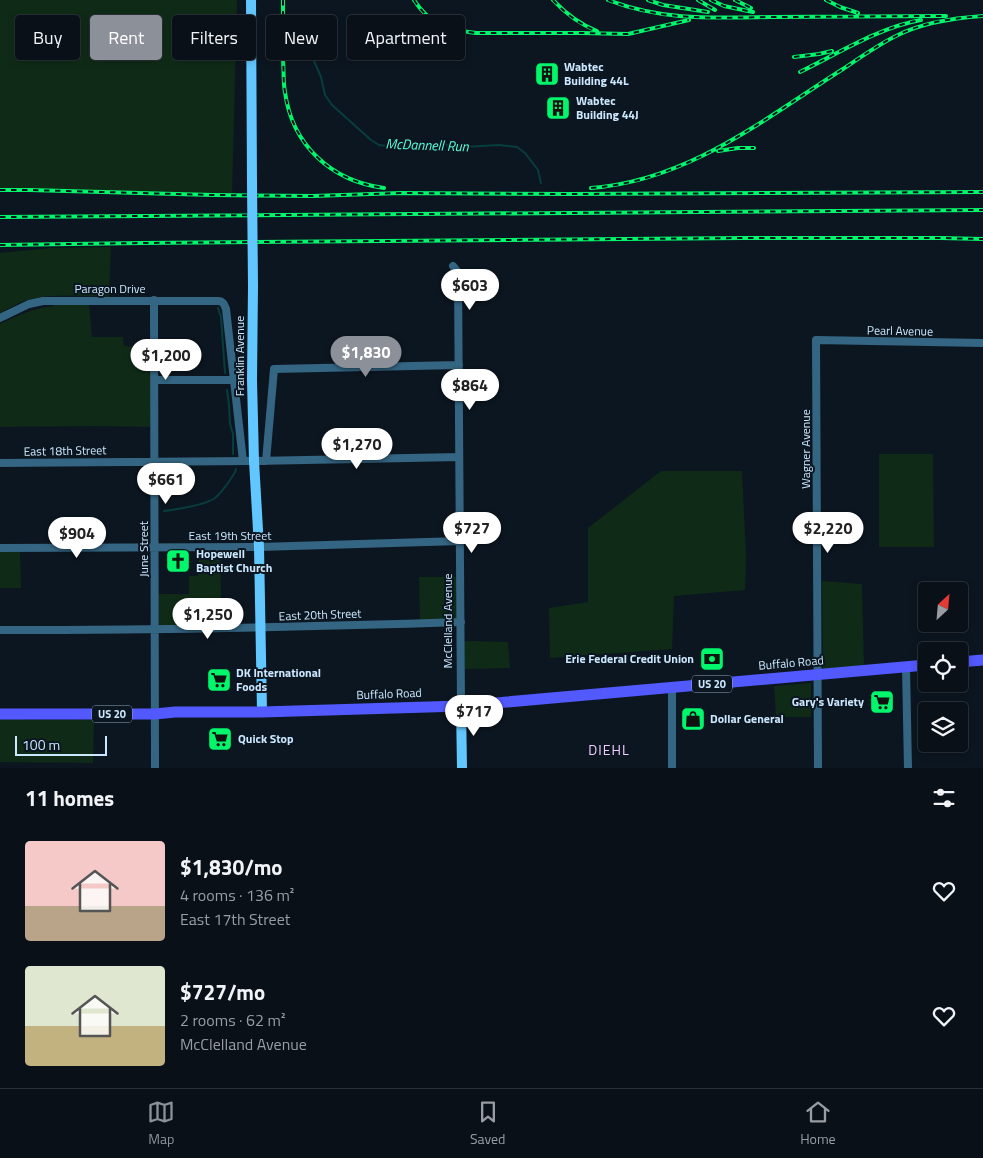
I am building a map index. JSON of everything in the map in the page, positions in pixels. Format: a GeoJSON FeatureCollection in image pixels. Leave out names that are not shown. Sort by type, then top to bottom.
{"type":"FeatureCollection","features":[{"type":"Feature","properties":{"kind":"main road"},"geometry":{"type":"LineString","coordinates":[[968,661],[983,660]]}},
{"type":"Feature","properties":{"kind":"main road","name":"Buffalo Road"},"geometry":{"type":"LineString","coordinates":[[0,714],[155,714],[461,706],[918,666]]}},
{"type":"Feature","properties":{"kind":"street","name":"Franklin Avenue"},"geometry":{"type":"LineString","coordinates":[[250,0],[252,380],[254,461],[260,548],[262,712]]}},
{"type":"Feature","properties":{"kind":"street","name":"McClelland Avenue"},"geometry":{"type":"LineString","coordinates":[[453,266],[458,276],[462,768]]}},
{"type":"Feature","properties":{"kind":"street","name":"June Street"},"geometry":{"type":"LineString","coordinates":[[154,300],[155,768]]}},
{"type":"Feature","properties":{"kind":"street","name":"Paragon Drive"},"geometry":{"type":"LineString","coordinates":[[0,318],[28,304],[43,301],[218,301],[224,304],[226,309],[234,380]]}},
{"type":"Feature","properties":{"kind":"street","name":"Pearl Avenue"},"geometry":{"type":"LineString","coordinates":[[816,340],[983,343]]}},
{"type":"Feature","properties":{"kind":"street","name":"Wagner Avenue"},"geometry":{"type":"LineString","coordinates":[[816,340],[818,768]]}},
{"type":"Feature","properties":{"kind":"street"},"geometry":{"type":"LineString","coordinates":[[266,461],[274,369],[459,365]]}},
{"type":"Feature","properties":{"kind":"street"},"geometry":{"type":"LineString","coordinates":[[154,380],[234,380],[243,461]]}},
{"type":"Feature","properties":{"kind":"street","name":"East 18th Street"},"geometry":{"type":"LineString","coordinates":[[0,463],[459,457]]}},
{"type":"Feature","properties":{"kind":"street","name":"East 19th Street"},"geometry":{"type":"LineString","coordinates":[[0,548],[260,548],[460,541]]}},
{"type":"Feature","properties":{"kind":"street","name":"East 20th Street"},"geometry":{"type":"LineString","coordinates":[[0,630],[155,630],[461,622]]}},
{"type":"Feature","properties":{"kind":"street"},"geometry":{"type":"LineString","coordinates":[[906,667],[908,768]]}},
{"type":"Feature","properties":{"kind":"street"},"geometry":{"type":"LineString","coordinates":[[672,687],[672,768]]}},
{"type":"Feature","properties":{"kind":"green space"},"geometry":{"type":"Polygon","coordinates":[[[0,0],[237,0],[237,15],[172,15],[172,60],[235,60],[232,195],[0,188],[0,0]]]}},
{"type":"Feature","properties":{"kind":"green space"},"geometry":{"type":"Polygon","coordinates":[[[111,247],[109,297],[66,296],[34,298],[0,313],[0,253],[51,248],[111,247]]]}},
{"type":"Feature","properties":{"kind":"green space"},"geometry":{"type":"Polygon","coordinates":[[[54,304],[89,304],[92,337],[123,337],[124,346],[151,348],[152,395],[150,427],[0,427],[0,324],[26,312],[54,306],[54,304]]]}},
{"type":"Feature","properties":{"kind":"green space"},"geometry":{"type":"Polygon","coordinates":[[[879,454],[933,454],[934,547],[879,547],[879,454]]]}},
{"type":"Feature","properties":{"kind":"green space"},"geometry":{"type":"Polygon","coordinates":[[[661,471],[742,471],[746,556],[745,590],[674,596],[672,649],[550,658],[549,608],[588,602],[588,528],[661,471]]]}},
{"type":"Feature","properties":{"kind":"green space"},"geometry":{"type":"Polygon","coordinates":[[[20,551],[21,588],[0,588],[0,552],[20,551]]]}},
{"type":"Feature","properties":{"kind":"green space"},"geometry":{"type":"Polygon","coordinates":[[[199,551],[220,551],[220,626],[159,626],[158,594],[189,594],[189,576],[198,576],[199,551]]]}},
{"type":"Feature","properties":{"kind":"green space"},"geometry":{"type":"Polygon","coordinates":[[[419,577],[457,577],[457,619],[420,621],[419,577]]]}},
{"type":"Feature","properties":{"kind":"green space"},"geometry":{"type":"Polygon","coordinates":[[[822,581],[862,584],[864,667],[824,670],[823,668],[822,581]]]}},
{"type":"Feature","properties":{"kind":"green space"},"geometry":{"type":"Polygon","coordinates":[[[464,642],[508,642],[510,668],[465,669],[464,642]]]}},
{"type":"Feature","properties":{"kind":"green space"},"geometry":{"type":"Polygon","coordinates":[[[811,683],[811,717],[776,717],[774,686],[811,683]]]}},
{"type":"Feature","properties":{"kind":"green space"},"geometry":{"type":"Polygon","coordinates":[[[0,718],[94,720],[93,763],[0,762],[0,718]]]}},
{"type":"Feature","properties":{"kind":"waterway","name":"McDannell Run"},"geometry":{"type":"LineString","coordinates":[[314,60],[321,77],[325,95],[332,105],[379,145],[448,145],[464,147],[499,145],[517,147],[525,153],[538,170],[541,183]]}},
{"type":"Feature","properties":{"kind":"waterway"},"geometry":{"type":"LineString","coordinates":[[218,308],[221,317],[225,373]]}},
{"type":"Feature","properties":{"kind":"waterway"},"geometry":{"type":"LineString","coordinates":[[227,390],[230,424],[233,434],[233,454]]}},
{"type":"Feature","properties":{"kind":"waterway"},"geometry":{"type":"LineString","coordinates":[[164,511],[210,501],[220,493],[236,469]]}},
{"type":"Feature","properties":{"kind":"railway"},"geometry":{"type":"LineString","coordinates":[[283,0],[284,84],[289,111],[296,128],[305,144],[331,169],[347,178],[384,188]]}},
{"type":"Feature","properties":{"kind":"railway"},"geometry":{"type":"LineString","coordinates":[[414,0],[426,15],[440,24],[448,28],[476,33],[628,34],[689,20]]}},
{"type":"Feature","properties":{"kind":"railway"},"geometry":{"type":"LineString","coordinates":[[553,0],[573,18],[597,31]]}},
{"type":"Feature","properties":{"kind":"railway"},"geometry":{"type":"LineString","coordinates":[[608,0],[648,12],[688,17],[946,16]]}},
{"type":"Feature","properties":{"kind":"railway"},"geometry":{"type":"LineString","coordinates":[[648,0],[663,5],[708,12]]}},
{"type":"Feature","properties":{"kind":"railway"},"geometry":{"type":"LineString","coordinates":[[698,0],[715,10]]}},
{"type":"Feature","properties":{"kind":"railway"},"geometry":{"type":"LineString","coordinates":[[711,0],[724,6],[753,12]]}},
{"type":"Feature","properties":{"kind":"railway"},"geometry":{"type":"LineString","coordinates":[[735,0],[751,8]]}},
{"type":"Feature","properties":{"kind":"railway"},"geometry":{"type":"LineString","coordinates":[[826,0],[858,13]]}},
{"type":"Feature","properties":{"kind":"railway"},"geometry":{"type":"LineString","coordinates":[[591,188],[626,183],[660,173],[724,145],[877,47],[908,31],[939,21],[983,16]]}},
{"type":"Feature","properties":{"kind":"railway"},"geometry":{"type":"LineString","coordinates":[[800,72],[874,35],[921,20]]}},
{"type":"Feature","properties":{"kind":"railway"},"geometry":{"type":"LineString","coordinates":[[794,57],[832,51]]}},
{"type":"Feature","properties":{"kind":"railway"},"geometry":{"type":"LineString","coordinates":[[718,151],[754,148]]}},
{"type":"Feature","properties":{"kind":"railway"},"geometry":{"type":"LineString","coordinates":[[0,190],[313,196],[401,193],[983,192]]}},
{"type":"Feature","properties":{"kind":"railway"},"geometry":{"type":"LineString","coordinates":[[0,217],[983,210]]}},
{"type":"Feature","properties":{"kind":"railway"},"geometry":{"type":"LineString","coordinates":[[0,245],[742,238],[983,239]]}},
{"type":"Feature","properties":{"kind":"place","name":"Wabtec Building 44L"},"geometry":{"type":"Point","coordinates":[547,74]}},
{"type":"Feature","properties":{"kind":"place","name":"Wabtec Building 44J"},"geometry":{"type":"Point","coordinates":[558,108]}},
{"type":"Feature","properties":{"kind":"place","name":"Hopewell Baptist Church"},"geometry":{"type":"Point","coordinates":[178,561]}},
{"type":"Feature","properties":{"kind":"place","name":"Erie Federal Credit Union"},"geometry":{"type":"Point","coordinates":[712,659]}},
{"type":"Feature","properties":{"kind":"place","name":"DK International Foods"},"geometry":{"type":"Point","coordinates":[219,680]}},
{"type":"Feature","properties":{"kind":"place","name":"Gary's Variety"},"geometry":{"type":"Point","coordinates":[882,702]}},
{"type":"Feature","properties":{"kind":"place","name":"Dollar General"},"geometry":{"type":"Point","coordinates":[693,719]}},
{"type":"Feature","properties":{"kind":"place","name":"Quick Stop"},"geometry":{"type":"Point","coordinates":[220,739]}},
{"type":"Feature","properties":{"kind":"district","name":"DIEHL"},"geometry":{"type":"Point","coordinates":[609,750]}}]}
